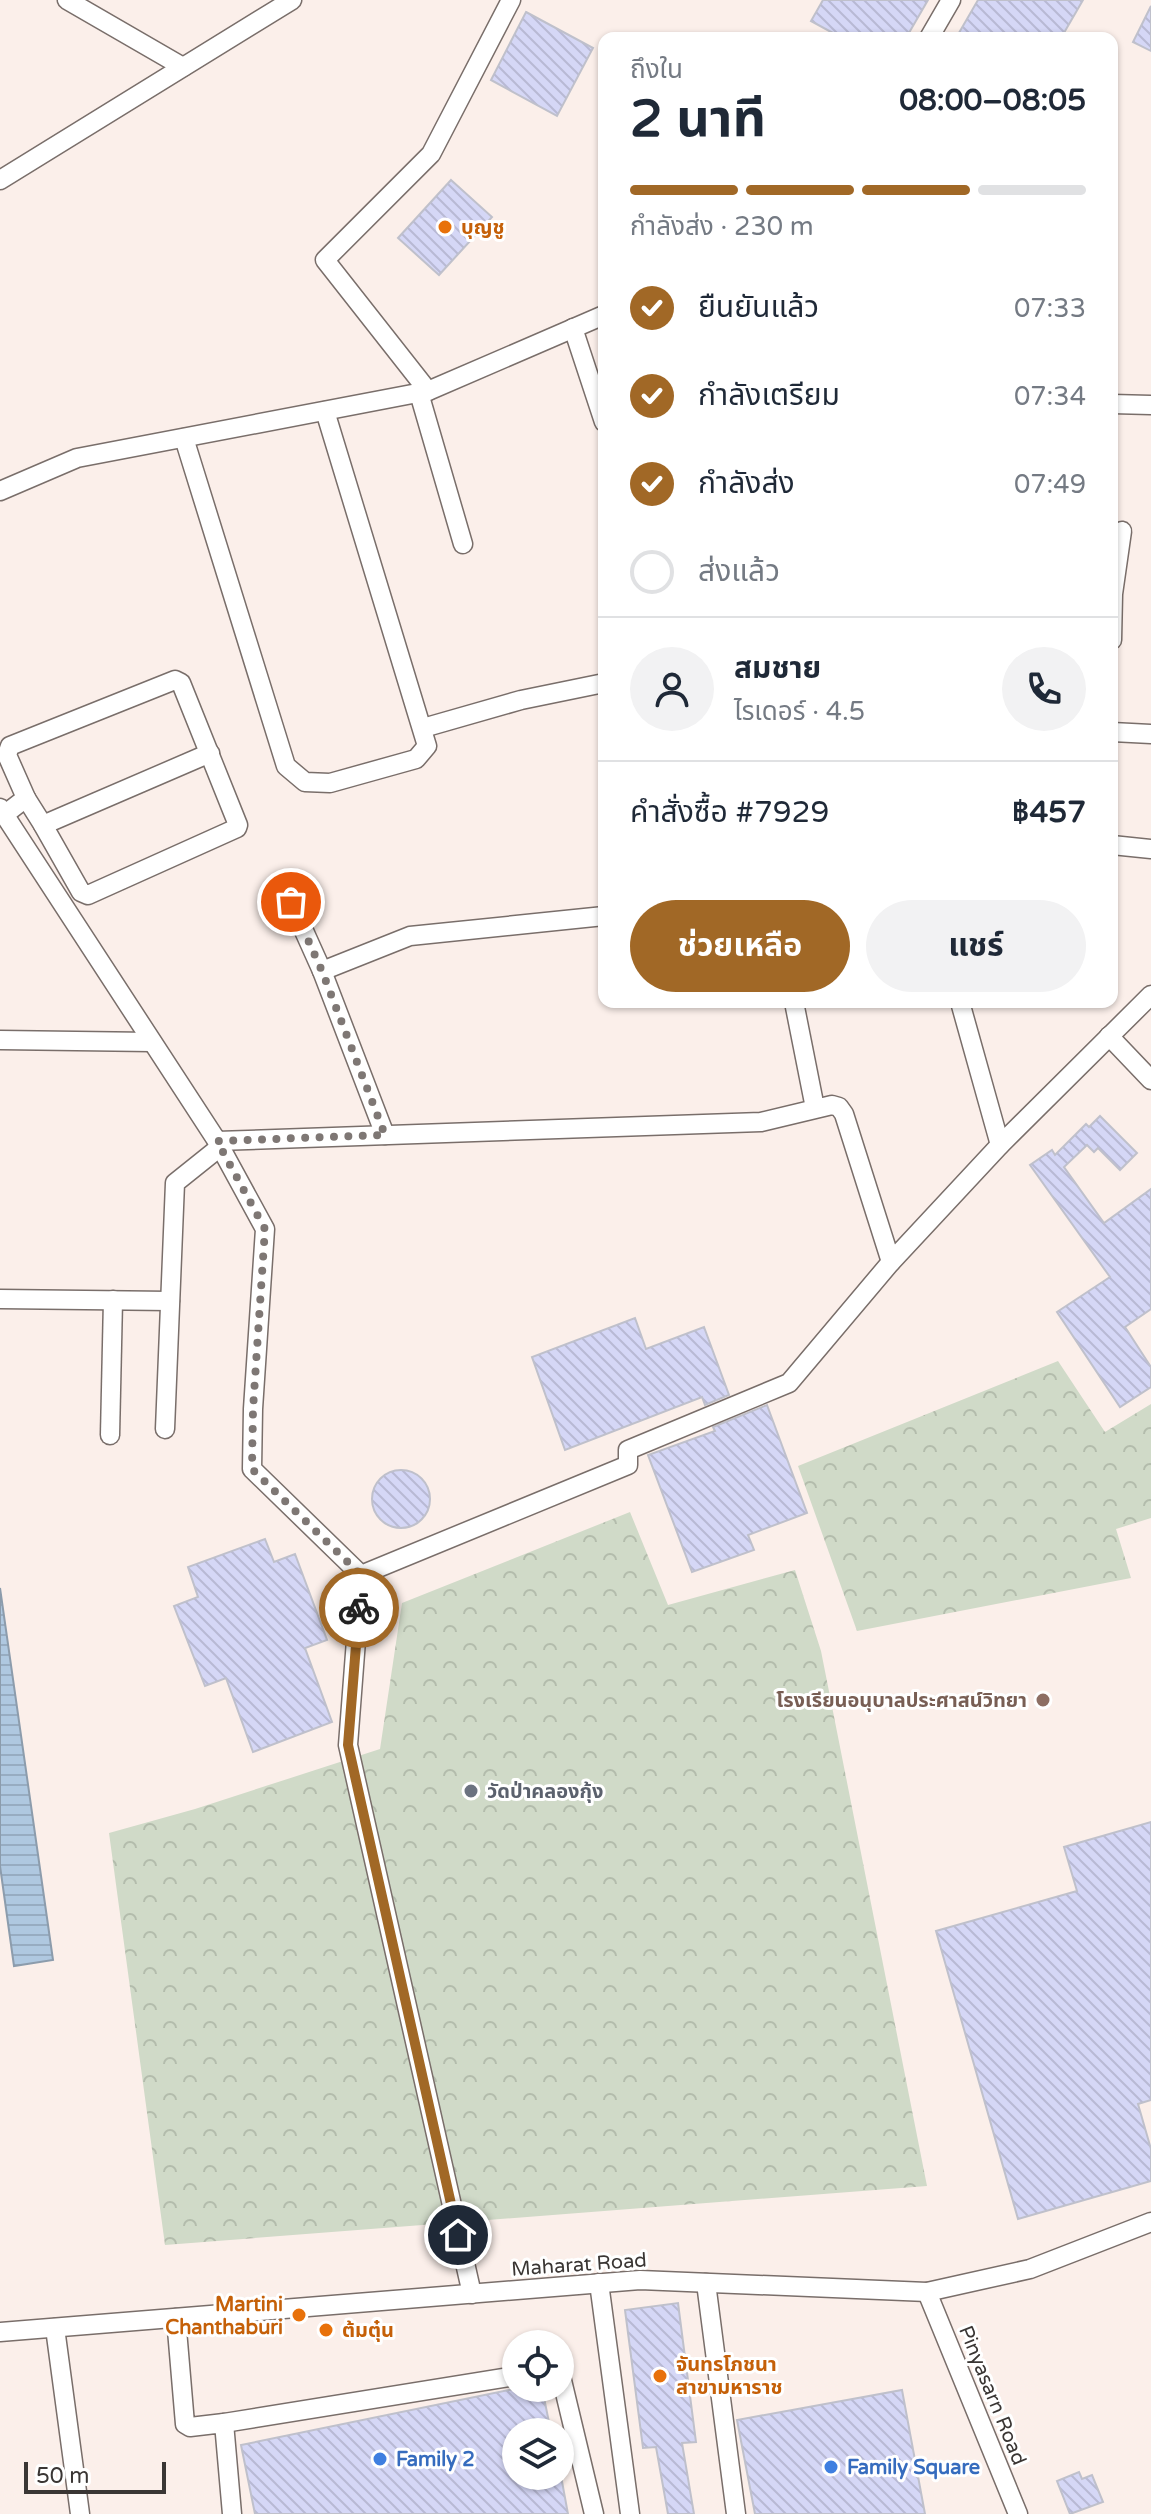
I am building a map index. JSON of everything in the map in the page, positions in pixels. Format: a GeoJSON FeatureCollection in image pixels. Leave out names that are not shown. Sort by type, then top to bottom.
{"type":"FeatureCollection","features":[{"type":"Feature","properties":{"kind":"street"},"geometry":{"type":"LineString","coordinates":[[67,0],[183,67]]}},
{"type":"Feature","properties":{"kind":"street"},"geometry":{"type":"LineString","coordinates":[[0,180],[292,0]]}},
{"type":"Feature","properties":{"kind":"street"},"geometry":{"type":"LineString","coordinates":[[463,544],[423,392],[325,260],[431,154],[511,0]]}},
{"type":"Feature","properties":{"kind":"street"},"geometry":{"type":"LineString","coordinates":[[932,32],[951,0]]}},
{"type":"Feature","properties":{"kind":"street"},"geometry":{"type":"LineString","coordinates":[[0,491],[77,458],[423,392],[598,318]]}},
{"type":"Feature","properties":{"kind":"street"},"geometry":{"type":"LineString","coordinates":[[573,328],[598,404]]}},
{"type":"Feature","properties":{"kind":"street"},"geometry":{"type":"LineString","coordinates":[[1118,404],[1151,405]]}},
{"type":"Feature","properties":{"kind":"street"},"geometry":{"type":"LineString","coordinates":[[184,438],[286,766],[305,782],[330,783],[416,759],[427,746],[325,411]]}},
{"type":"Feature","properties":{"kind":"street"},"geometry":{"type":"LineString","coordinates":[[1118,559],[1122,531]]}},
{"type":"Feature","properties":{"kind":"street"},"geometry":{"type":"LineString","coordinates":[[175,680],[181,683],[210,753],[238,826],[88,895],[81,892],[26,798],[7,755],[10,746],[175,680]]}},
{"type":"Feature","properties":{"kind":"street"},"geometry":{"type":"LineString","coordinates":[[423,728],[521,700],[598,684]]}},
{"type":"Feature","properties":{"kind":"street"},"geometry":{"type":"LineString","coordinates":[[1118,732],[1151,734]]}},
{"type":"Feature","properties":{"kind":"street"},"geometry":{"type":"LineString","coordinates":[[43,825],[210,753]]}},
{"type":"Feature","properties":{"kind":"street"},"geometry":{"type":"LineString","coordinates":[[26,798],[2,812],[218,1144],[265,1229],[252,1469],[361,1575]]}},
{"type":"Feature","properties":{"kind":"street"},"geometry":{"type":"LineString","coordinates":[[1118,846],[1151,849]]}},
{"type":"Feature","properties":{"kind":"street"},"geometry":{"type":"LineString","coordinates":[[291,902],[322,971],[385,1135]]}},
{"type":"Feature","properties":{"kind":"street"},"geometry":{"type":"LineString","coordinates":[[322,971],[410,936],[598,917]]}},
{"type":"Feature","properties":{"kind":"street"},"geometry":{"type":"LineString","coordinates":[[361,1575],[628,1465],[628,1450],[789,1383],[891,1262],[1000,1145],[1151,995]]}},
{"type":"Feature","properties":{"kind":"street"},"geometry":{"type":"LineString","coordinates":[[795,1008],[815,1108]]}},
{"type":"Feature","properties":{"kind":"street"},"geometry":{"type":"LineString","coordinates":[[962,1008],[1000,1145]]}},
{"type":"Feature","properties":{"kind":"street"},"geometry":{"type":"LineString","coordinates":[[1109,1036],[1151,1080]]}},
{"type":"Feature","properties":{"kind":"street"},"geometry":{"type":"LineString","coordinates":[[0,1040],[152,1042]]}},
{"type":"Feature","properties":{"kind":"street"},"geometry":{"type":"LineString","coordinates":[[165,1429],[175,1183],[218,1144],[761,1122],[832,1105],[839,1107],[844,1114],[891,1262]]}},
{"type":"Feature","properties":{"kind":"street"},"geometry":{"type":"LineString","coordinates":[[0,1299],[170,1301]]}},
{"type":"Feature","properties":{"kind":"street"},"geometry":{"type":"LineString","coordinates":[[110,1435],[113,1300]]}},
{"type":"Feature","properties":{"kind":"street"},"geometry":{"type":"LineString","coordinates":[[361,1575],[348,1745],[472,2294]]}},
{"type":"Feature","properties":{"kind":"street","name":"Maharat Road"},"geometry":{"type":"LineString","coordinates":[[0,2332],[640,2280],[927,2292],[1030,2269],[1151,2222]]}},
{"type":"Feature","properties":{"kind":"street"},"geometry":{"type":"LineString","coordinates":[[599,2283],[630,2514]]}},
{"type":"Feature","properties":{"kind":"street"},"geometry":{"type":"LineString","coordinates":[[706,2283],[736,2514]]}},
{"type":"Feature","properties":{"kind":"street","name":"Pinyasarn Road"},"geometry":{"type":"LineString","coordinates":[[927,2292],[1018,2514]]}},
{"type":"Feature","properties":{"kind":"street"},"geometry":{"type":"LineString","coordinates":[[176,2318],[185,2424],[190,2427],[502,2378]]}},
{"type":"Feature","properties":{"kind":"street"},"geometry":{"type":"LineString","coordinates":[[55,2328],[80,2514]]}},
{"type":"Feature","properties":{"kind":"street"},"geometry":{"type":"LineString","coordinates":[[567,2402],[594,2514]]}},
{"type":"Feature","properties":{"kind":"street"},"geometry":{"type":"LineString","coordinates":[[224,2423],[232,2514]]}},
{"type":"Feature","properties":{"kind":"green space"},"geometry":{"type":"Polygon","coordinates":[[[1058,1361],[1105,1432],[1151,1404],[1151,1518],[1116,1529],[1131,1578],[857,1631],[798,1466],[1058,1361]]]}},
{"type":"Feature","properties":{"kind":"green space"},"geometry":{"type":"Polygon","coordinates":[[[630,1512],[668,1605],[795,1570],[821,1651],[927,2186],[165,2245],[109,1833],[195,1809],[380,1749],[402,1603],[630,1512]]]}},
{"type":"Feature","properties":{"kind":"water"},"geometry":{"type":"Polygon","coordinates":[[[0,1588],[53,1960],[14,1966],[0,1866],[0,1588]]]}},
{"type":"Feature","properties":{"kind":"building"},"geometry":{"type":"Polygon","coordinates":[[[823,0],[928,0],[909,32],[831,32],[811,21],[823,0]]]}},
{"type":"Feature","properties":{"kind":"building"},"geometry":{"type":"Polygon","coordinates":[[[978,0],[1083,0],[1064,32],[959,32],[978,0]]]}},
{"type":"Feature","properties":{"kind":"building"},"geometry":{"type":"Polygon","coordinates":[[[1151,6],[1151,51],[1133,42],[1151,6]]]}},
{"type":"Feature","properties":{"kind":"building"},"geometry":{"type":"Polygon","coordinates":[[[526,12],[593,48],[557,116],[491,80],[526,12]]]}},
{"type":"Feature","properties":{"kind":"building","name":"บุญชู"},"geometry":{"type":"Polygon","coordinates":[[[451,180],[492,217],[439,275],[398,238],[451,180]]]}},
{"type":"Feature","properties":{"kind":"building"},"geometry":{"type":"Polygon","coordinates":[[[1100,1116],[1137,1153],[1120,1170],[1098,1148],[1094,1152],[1087,1145],[1064,1167],[1104,1223],[1151,1189],[1151,1309],[1125,1327],[1151,1367],[1151,1387],[1120,1407],[1057,1312],[1110,1277],[1030,1165],[1052,1150],[1055,1155],[1086,1124],[1089,1127],[1100,1116]]]}},
{"type":"Feature","properties":{"kind":"building"},"geometry":{"type":"Polygon","coordinates":[[[635,1318],[646,1349],[704,1327],[729,1395],[705,1405],[702,1397],[565,1450],[532,1357],[635,1318]]]}},
{"type":"Feature","properties":{"kind":"building"},"geometry":{"type":"Polygon","coordinates":[[[767,1405],[807,1513],[748,1535],[754,1550],[692,1572],[648,1455],[715,1431],[713,1427],[767,1405]]]}},
{"type":"Feature","properties":{"kind":"building"},"geometry":{"type":"Polygon","coordinates":[[[401,1470],[412,1472],[421,1479],[428,1488],[428,1510],[421,1519],[412,1526],[401,1528],[390,1526],[381,1519],[374,1510],[372,1499],[374,1488],[381,1479],[390,1472],[401,1470]]]}},
{"type":"Feature","properties":{"kind":"building"},"geometry":{"type":"Polygon","coordinates":[[[265,1539],[274,1562],[295,1554],[327,1640],[305,1648],[332,1722],[253,1752],[226,1678],[205,1686],[174,1606],[198,1597],[188,1567],[265,1539]]]}},
{"type":"Feature","properties":{"kind":"building"},"geometry":{"type":"Polygon","coordinates":[[[1151,1822],[1151,2100],[1138,2104],[1151,2149],[1151,2181],[1018,2219],[936,1931],[1077,1891],[1064,1847],[1151,1822]]]}},
{"type":"Feature","properties":{"kind":"building","name":"จันทรโภชนา สาขามหาราช"},"geometry":{"type":"Polygon","coordinates":[[[678,2303],[696,2442],[682,2443],[694,2514],[668,2514],[656,2447],[643,2448],[625,2310],[678,2303]]]}},
{"type":"Feature","properties":{"kind":"building","name":"Family Square"},"geometry":{"type":"Polygon","coordinates":[[[902,2390],[925,2514],[755,2514],[737,2420],[902,2390]]]}},
{"type":"Feature","properties":{"kind":"building","name":"Family 2"},"geometry":{"type":"Polygon","coordinates":[[[502,2391],[502,2402],[545,2402],[548,2418],[502,2418],[502,2490],[564,2490],[568,2514],[255,2514],[241,2445],[502,2391]]]}},
{"type":"Feature","properties":{"kind":"building"},"geometry":{"type":"Polygon","coordinates":[[[1079,2472],[1082,2479],[1092,2475],[1103,2502],[1070,2514],[1057,2481],[1079,2472]]]}},
{"type":"Feature","properties":{"kind":"way so far"},"geometry":{"type":"LineString","coordinates":[[291,902],[322,971],[385,1135],[217,1141],[265,1229],[252,1469],[361,1575],[359,1608]]}},
{"type":"Feature","properties":{"kind":"place","name":"บุญชู"},"geometry":{"type":"Point","coordinates":[445,227]}},
{"type":"Feature","properties":{"kind":"place","name":"โรงเรียนอนุบาลประศาสน์วิทยา"},"geometry":{"type":"Point","coordinates":[1043,1700]}},
{"type":"Feature","properties":{"kind":"place","name":"วัดป่าคลองกุ้ง"},"geometry":{"type":"Point","coordinates":[471,1791]}},
{"type":"Feature","properties":{"kind":"place","name":"Martini Chanthaburi"},"geometry":{"type":"Point","coordinates":[299,2315]}},
{"type":"Feature","properties":{"kind":"place","name":"ต้มตุ๋น"},"geometry":{"type":"Point","coordinates":[326,2330]}},
{"type":"Feature","properties":{"kind":"place","name":"จันทรโภชนา สาขามหาราช"},"geometry":{"type":"Point","coordinates":[660,2376]}},
{"type":"Feature","properties":{"kind":"place","name":"Family 2"},"geometry":{"type":"Point","coordinates":[380,2459]}},
{"type":"Feature","properties":{"kind":"place","name":"Family Square"},"geometry":{"type":"Point","coordinates":[831,2467]}},
{"type":"Feature","properties":{"kind":"route"},"geometry":{"type":"LineString","coordinates":[[359,1608],[348,1745],[458,2235]]}}]}
